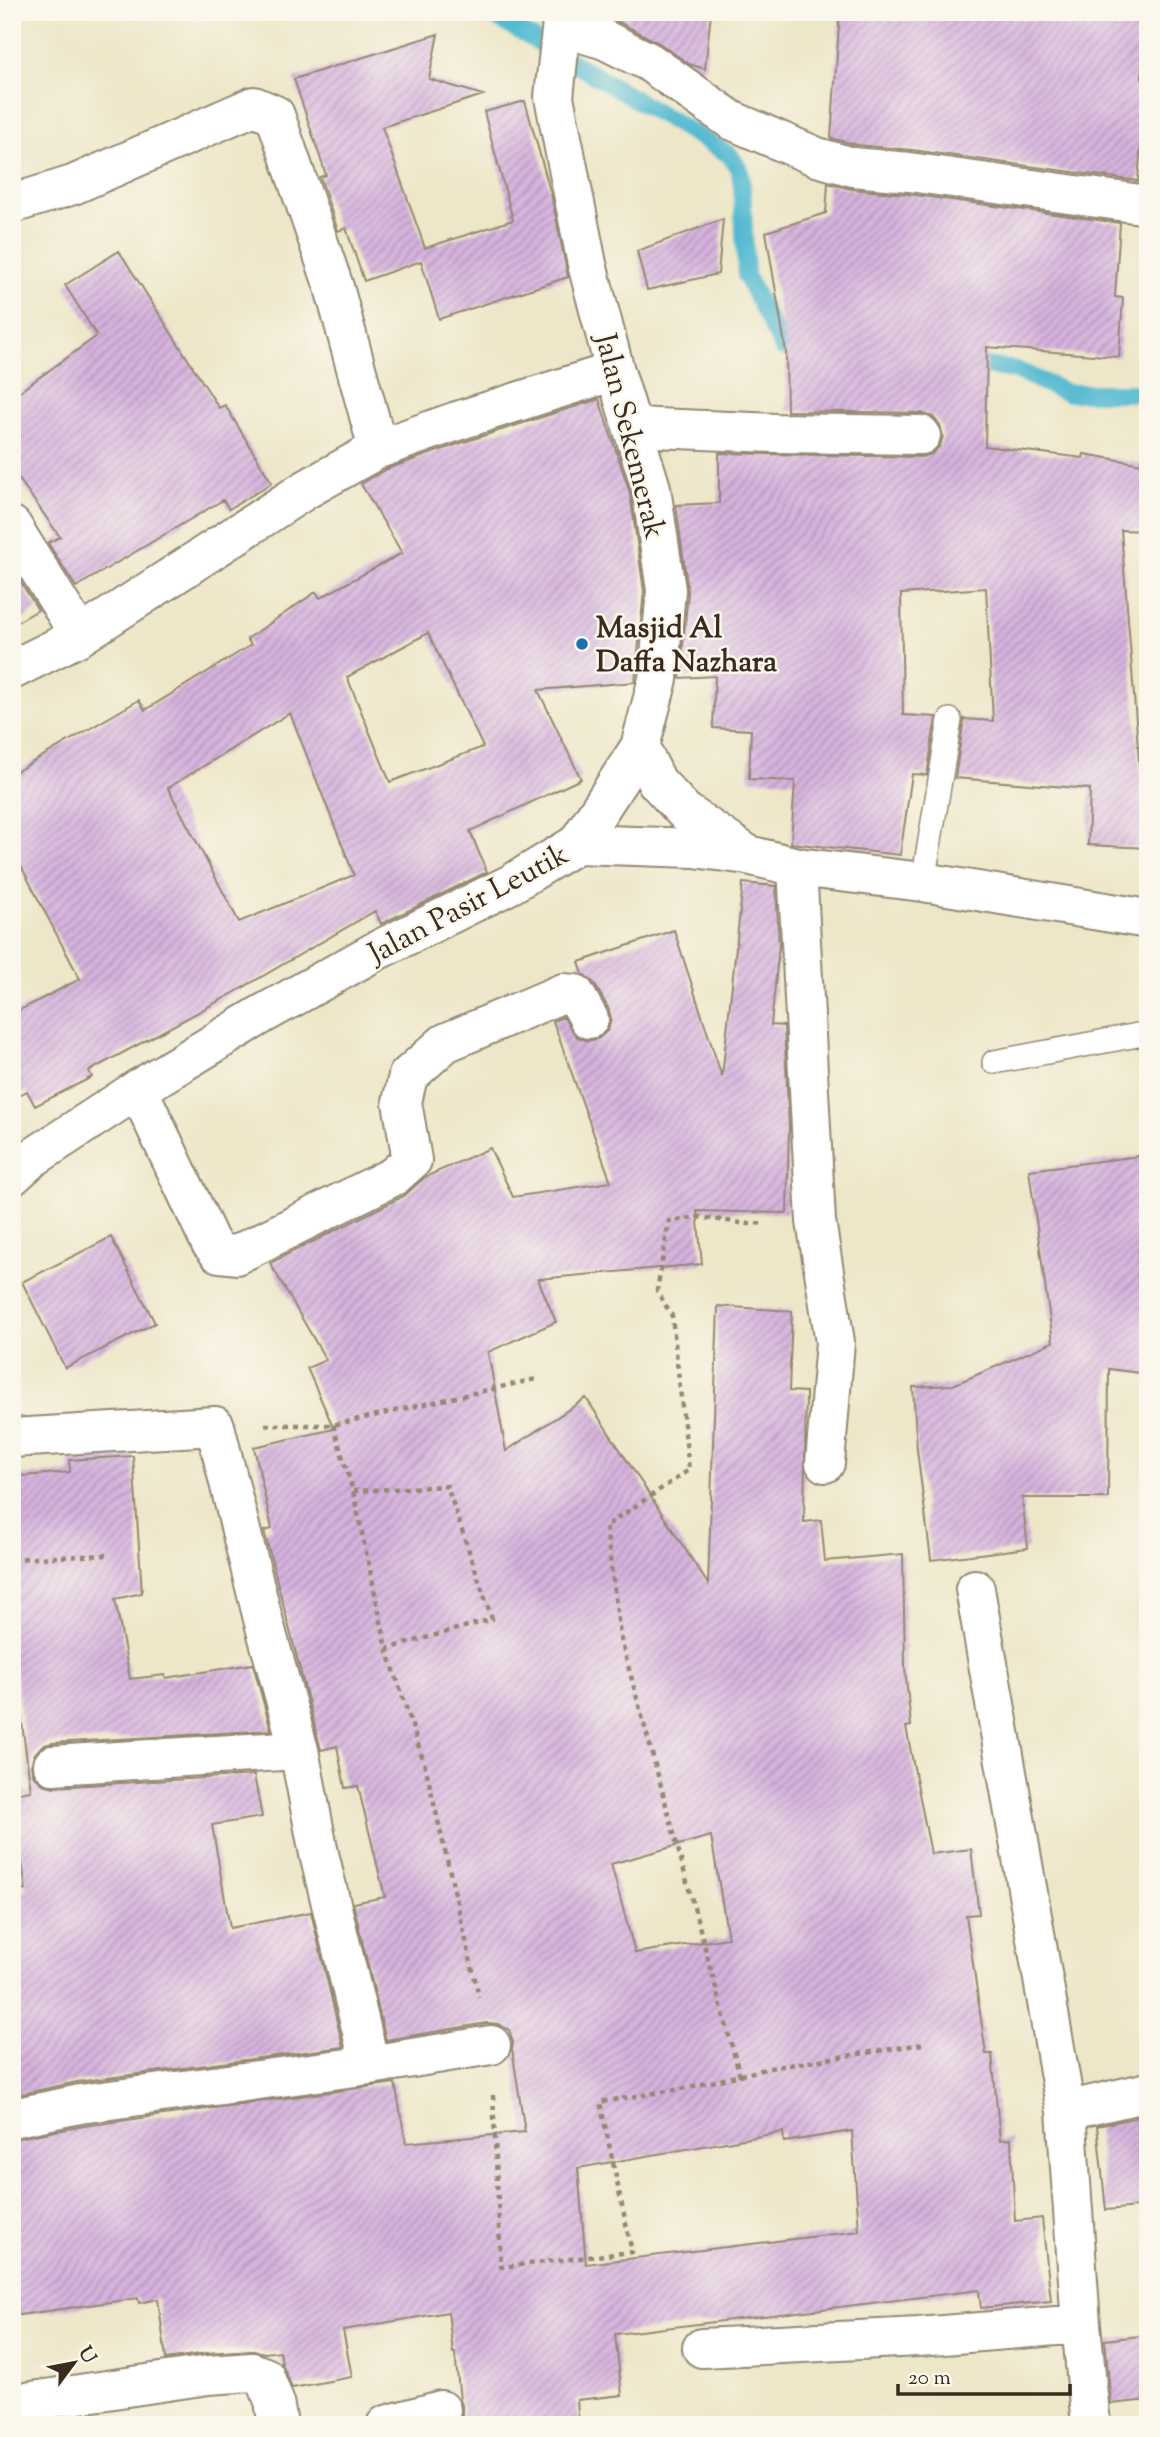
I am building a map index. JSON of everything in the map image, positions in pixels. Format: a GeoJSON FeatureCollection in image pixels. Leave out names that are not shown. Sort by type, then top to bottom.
{"type":"FeatureCollection","features":[{"type":"Feature","properties":{"kind":"street","name":"Jalan Sekemerak"},"geometry":{"type":"LineString","coordinates":[[561,28],[554,97],[587,264],[615,371],[651,488],[666,590],[658,679],[640,747],[577,844]]}},
{"type":"Feature","properties":{"kind":"street"},"geometry":{"type":"LineString","coordinates":[[561,28],[616,45],[649,62],[731,120],[817,157],[853,167],[909,172],[1148,205]]}},
{"type":"Feature","properties":{"kind":"street"},"geometry":{"type":"LineString","coordinates":[[12,204],[73,185],[254,106],[275,115],[334,287],[379,449]]}},
{"type":"Feature","properties":{"kind":"street"},"geometry":{"type":"LineString","coordinates":[[12,670],[80,636],[305,490],[379,449],[457,421],[615,371]]}},
{"type":"Feature","properties":{"kind":"street"},"geometry":{"type":"LineString","coordinates":[[632,427],[921,435]]}},
{"type":"Feature","properties":{"kind":"street"},"geometry":{"type":"LineString","coordinates":[[15,535],[80,636]]}},
{"type":"Feature","properties":{"kind":"street"},"geometry":{"type":"LineString","coordinates":[[640,747],[657,782],[684,811],[748,855]]}},
{"type":"Feature","properties":{"kind":"street","name":"Jalan Pasir Leutik"},"geometry":{"type":"LineString","coordinates":[[12,1176],[31,1159],[138,1089],[272,1008],[376,951],[511,884],[577,844],[694,848],[748,855],[797,867],[923,882],[1148,919]]}},
{"type":"Feature","properties":{"kind":"street"},"geometry":{"type":"LineString","coordinates":[[797,867],[816,1221],[835,1342],[825,1463]]}},
{"type":"Feature","properties":{"kind":"street"},"geometry":{"type":"LineString","coordinates":[[138,1089],[210,1242],[219,1253],[236,1255],[394,1176],[412,1160],[401,1102],[408,1076],[446,1043],[563,993],[575,994],[589,1019]]}},
{"type":"Feature","properties":{"kind":"street"},"geometry":{"type":"LineString","coordinates":[[12,1438],[215,1426],[262,1619],[299,1750],[319,1854],[370,2066]]}},
{"type":"Feature","properties":{"kind":"street"},"geometry":{"type":"LineString","coordinates":[[975,1589],[1066,2111],[1091,2425]]}},
{"type":"Feature","properties":{"kind":"street"},"geometry":{"type":"LineString","coordinates":[[53,1765],[299,1750]]}},
{"type":"Feature","properties":{"kind":"street"},"geometry":{"type":"LineString","coordinates":[[12,2118],[80,2104],[370,2066],[491,2045]]}},
{"type":"Feature","properties":{"kind":"street"},"geometry":{"type":"LineString","coordinates":[[1066,2111],[1148,2092]]}},
{"type":"Feature","properties":{"kind":"street"},"geometry":{"type":"LineString","coordinates":[[702,2348],[918,2337],[1081,2324]]}},
{"type":"Feature","properties":{"kind":"street"},"geometry":{"type":"LineString","coordinates":[[12,2404],[208,2375],[251,2372],[265,2378],[274,2402],[278,2425]]}},
{"type":"Feature","properties":{"kind":"street"},"geometry":{"type":"LineString","coordinates":[[386,2425],[441,2410]]}},
{"type":"Feature","properties":{"kind":"lane"},"geometry":{"type":"LineString","coordinates":[[923,882],[950,720]]}},
{"type":"Feature","properties":{"kind":"lane"},"geometry":{"type":"LineString","coordinates":[[994,1062],[1148,1033]]}},
{"type":"Feature","properties":{"kind":"path"},"geometry":{"type":"LineString","coordinates":[[740,2076],[620,1636],[606,1526],[689,1470],[672,1316],[657,1291],[669,1221],[698,1217],[749,1224],[816,1221]]}},
{"type":"Feature","properties":{"kind":"path"},"geometry":{"type":"LineString","coordinates":[[215,1426],[333,1425],[536,1378]]}},
{"type":"Feature","properties":{"kind":"path"},"geometry":{"type":"LineString","coordinates":[[333,1425],[353,1491],[387,1649],[426,1769],[491,2045],[501,2267],[632,2252],[600,2102],[637,2097],[770,2068],[922,2044]]}},
{"type":"Feature","properties":{"kind":"path"},"geometry":{"type":"LineString","coordinates":[[353,1491],[447,1486],[492,1619],[387,1649]]}},
{"type":"Feature","properties":{"kind":"path"},"geometry":{"type":"LineString","coordinates":[[12,1559],[106,1555]]}},
{"type":"Feature","properties":{"kind":"building"},"geometry":{"type":"Polygon","coordinates":[[[589,12],[711,12],[705,69],[689,64],[659,43],[615,20],[589,12]]]}},
{"type":"Feature","properties":{"kind":"building"},"geometry":{"type":"Polygon","coordinates":[[[840,12],[1146,12],[1142,78],[1146,78],[1138,181],[857,145],[831,138],[840,12]]]}},
{"type":"Feature","properties":{"kind":"building"},"geometry":{"type":"Polygon","coordinates":[[[438,34],[429,79],[483,95],[382,127],[425,248],[513,220],[484,112],[525,101],[552,198],[568,277],[439,319],[421,261],[364,281],[346,228],[338,231],[320,177],[326,175],[294,79],[438,34]]]}},
{"type":"Feature","properties":{"kind":"building"},"geometry":{"type":"Polygon","coordinates":[[[828,183],[851,189],[1120,223],[1115,297],[1123,298],[1119,357],[987,347],[985,446],[1083,458],[1084,454],[1148,465],[1148,531],[1121,530],[1142,798],[1148,798],[1148,848],[1088,845],[1090,789],[955,778],[964,719],[993,721],[986,588],[901,594],[903,715],[936,717],[927,775],[912,774],[900,855],[791,843],[795,781],[749,779],[751,730],[713,728],[715,676],[680,678],[688,592],[676,505],[719,503],[719,453],[921,457],[932,454],[940,446],[943,436],[940,425],[933,417],[922,413],[787,411],[786,352],[766,232],[826,213],[828,183]]]}},
{"type":"Feature","properties":{"kind":"building"},"geometry":{"type":"Polygon","coordinates":[[[723,219],[718,274],[647,290],[637,251],[723,219]]]}},
{"type":"Feature","properties":{"kind":"building"},"geometry":{"type":"Polygon","coordinates":[[[119,251],[219,408],[225,405],[272,483],[229,509],[223,500],[76,587],[48,543],[60,537],[12,469],[12,397],[97,336],[65,285],[119,251]]]}},
{"type":"Feature","properties":{"kind":"building"},"geometry":{"type":"Polygon","coordinates":[[[599,399],[630,493],[644,591],[635,682],[538,690],[581,779],[470,831],[487,872],[381,924],[375,911],[232,994],[89,1071],[92,1077],[35,1106],[27,1091],[12,1098],[12,1014],[80,979],[12,849],[12,774],[139,700],[145,710],[251,645],[247,639],[316,592],[320,598],[402,553],[361,484],[387,469],[599,399]],[[428,633],[347,677],[390,782],[483,747],[428,633]],[[290,713],[168,788],[239,922],[354,875],[290,713]]]}},
{"type":"Feature","properties":{"kind":"building"},"geometry":{"type":"Polygon","coordinates":[[[12,568],[38,610],[12,625],[12,568]]]}},
{"type":"Feature","properties":{"kind":"building"},"geometry":{"type":"Polygon","coordinates":[[[743,883],[776,886],[779,946],[771,1025],[784,1026],[789,1126],[787,1213],[697,1211],[702,1264],[538,1279],[556,1322],[488,1352],[506,1451],[586,1398],[708,1584],[718,1306],[792,1311],[789,1391],[806,1392],[804,1522],[821,1520],[825,1561],[903,1554],[905,1668],[911,1726],[906,1727],[931,1854],[971,1849],[979,1914],[966,1915],[986,2054],[992,2054],[1000,2140],[1011,2139],[1015,2221],[1042,2218],[1051,2301],[981,2308],[979,2290],[615,2334],[622,2395],[577,2400],[579,2425],[462,2425],[462,2405],[448,2312],[343,2330],[352,2377],[292,2388],[282,2364],[280,2351],[207,2353],[166,2359],[158,2299],[139,2303],[138,2298],[12,2316],[12,2139],[84,2126],[395,2083],[406,2143],[525,2132],[509,2030],[498,2024],[487,2023],[386,2040],[353,1903],[385,1897],[358,1786],[345,1788],[337,1746],[321,1750],[264,1531],[272,1529],[254,1447],[334,1429],[307,1368],[326,1360],[270,1263],[404,1196],[425,1177],[490,1148],[513,1197],[611,1182],[553,1021],[563,1017],[577,1037],[588,1041],[599,1038],[608,1030],[611,1019],[608,1008],[594,983],[583,974],[579,962],[674,930],[722,1077],[743,883]],[[711,1836],[611,1864],[635,1953],[728,1938],[711,1836]],[[852,2131],[784,2142],[783,2132],[578,2168],[586,2264],[859,2231],[852,2131]]]}},
{"type":"Feature","properties":{"kind":"building"},"geometry":{"type":"Polygon","coordinates":[[[1148,1155],[1148,1374],[1109,1369],[1108,1498],[1022,1498],[1028,1548],[931,1560],[917,1450],[913,1387],[953,1385],[1053,1342],[1029,1170],[1148,1155]]]}},
{"type":"Feature","properties":{"kind":"building"},"geometry":{"type":"Polygon","coordinates":[[[111,1237],[155,1323],[65,1368],[22,1282],[111,1237]]]}},
{"type":"Feature","properties":{"kind":"building"},"geometry":{"type":"Polygon","coordinates":[[[133,1456],[142,1593],[115,1599],[130,1679],[165,1675],[166,1678],[253,1664],[271,1730],[52,1743],[42,1746],[34,1755],[31,1766],[34,1776],[43,1784],[54,1787],[254,1775],[262,1817],[212,1825],[230,1928],[311,1912],[343,2047],[77,2082],[12,2096],[12,1894],[26,1890],[12,1794],[31,1791],[15,1670],[12,1671],[12,1477],[70,1472],[69,1460],[133,1456]]]}},
{"type":"Feature","properties":{"kind":"building"},"geometry":{"type":"Polygon","coordinates":[[[1148,2115],[1148,2206],[1106,2210],[1097,2126],[1148,2115]]]}},
{"type":"Feature","properties":{"kind":"building"},"geometry":{"type":"Polygon","coordinates":[[[1148,2335],[1148,2400],[1111,2404],[1105,2340],[1148,2335]]]}},
{"type":"Feature","properties":{"kind":"waterway"},"geometry":{"type":"LineString","coordinates":[[487,12],[730,155],[740,171],[746,276],[783,348],[807,349]]}},
{"type":"Feature","properties":{"kind":"waterway"},"geometry":{"type":"LineString","coordinates":[[964,363],[1016,370],[1067,393],[1148,393]]}},
{"type":"Feature","properties":{"kind":"place","name":"Masjid Al Daffa Nazhara"},"geometry":{"type":"Point","coordinates":[582,644]}}]}
